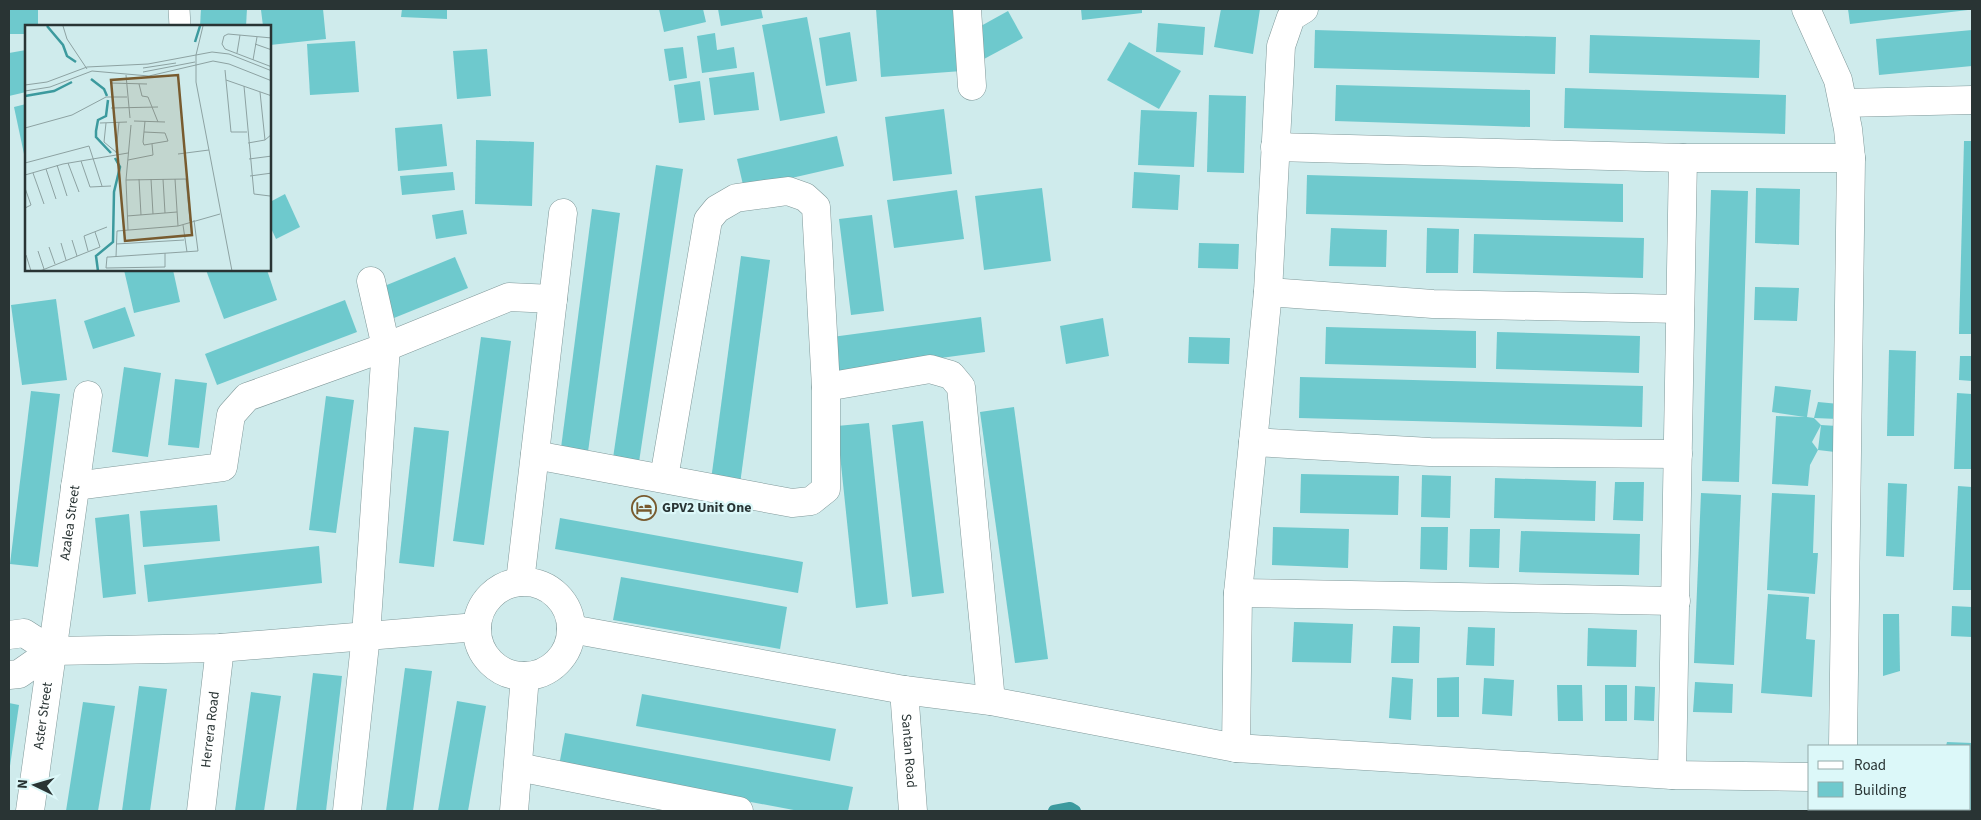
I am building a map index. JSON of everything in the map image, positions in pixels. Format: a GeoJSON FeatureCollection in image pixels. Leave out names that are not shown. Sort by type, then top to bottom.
{"type":"FeatureCollection","features":[{"type":"Feature","properties":{"kind":"street"},"geometry":{"type":"LineString","coordinates":[[967,9],[972,86]]}},
{"type":"Feature","properties":{"kind":"street"},"geometry":{"type":"LineString","coordinates":[[1236,748],[1238,593],[1268,292],[1281,46],[1291,17],[1304,9]]}},
{"type":"Feature","properties":{"kind":"street"},"geometry":{"type":"LineString","coordinates":[[1806,9],[1838,80],[1844,103],[1851,158],[1843,745]]}},
{"type":"Feature","properties":{"kind":"street"},"geometry":{"type":"LineString","coordinates":[[1844,103],[1972,100]]}},
{"type":"Feature","properties":{"kind":"street"},"geometry":{"type":"LineString","coordinates":[[1276,147],[1683,158],[1851,158]]}},
{"type":"Feature","properties":{"kind":"street"},"geometry":{"type":"LineString","coordinates":[[1672,775],[1683,158]]}},
{"type":"Feature","properties":{"kind":"street"},"geometry":{"type":"LineString","coordinates":[[535,454],[792,503],[811,501],[826,489],[826,387],[816,207],[805,197],[788,191],[736,198],[717,209],[708,220],[664,478]]}},
{"type":"Feature","properties":{"kind":"street"},"geometry":{"type":"LineString","coordinates":[[520,582],[563,213]]}},
{"type":"Feature","properties":{"kind":"street"},"geometry":{"type":"LineString","coordinates":[[347,811],[366,636],[386,346],[371,281]]}},
{"type":"Feature","properties":{"kind":"street"},"geometry":{"type":"LineString","coordinates":[[1268,292],[1433,304],[1680,309]]}},
{"type":"Feature","properties":{"kind":"street"},"geometry":{"type":"LineString","coordinates":[[75,486],[224,466],[231,415],[247,397],[386,346],[509,297],[553,299]]}},
{"type":"Feature","properties":{"kind":"street"},"geometry":{"type":"LineString","coordinates":[[826,387],[930,369],[951,375],[961,387],[991,701]]}},
{"type":"Feature","properties":{"kind":"street","name":"Azalea Street"},"geometry":{"type":"LineString","coordinates":[[52,650],[88,395]]}},
{"type":"Feature","properties":{"kind":"street"},"geometry":{"type":"LineString","coordinates":[[1253,442],[1430,452],[1678,454]]}},
{"type":"Feature","properties":{"kind":"street"},"geometry":{"type":"LineString","coordinates":[[520,582],[536,583],[550,589],[561,600],[568,614],[571,629],[565,650],[552,667],[540,674],[525,676],[510,674],[497,668],[486,656],[479,643],[477,628],[479,614],[486,601],[494,592],[506,585],[520,582]]}},
{"type":"Feature","properties":{"kind":"street"},"geometry":{"type":"LineString","coordinates":[[1238,593],[1676,602]]}},
{"type":"Feature","properties":{"kind":"street"},"geometry":{"type":"LineString","coordinates":[[9,635],[24,633],[52,650],[220,648],[477,628]]}},
{"type":"Feature","properties":{"kind":"street"},"geometry":{"type":"LineString","coordinates":[[571,629],[904,690],[991,701],[1236,748],[1672,775],[1808,777]]}},
{"type":"Feature","properties":{"kind":"street","name":"Herrera Road"},"geometry":{"type":"LineString","coordinates":[[201,811],[220,648]]}},
{"type":"Feature","properties":{"kind":"street"},"geometry":{"type":"LineString","coordinates":[[9,675],[19,674],[52,650]]}},
{"type":"Feature","properties":{"kind":"street","name":"Aster Street"},"geometry":{"type":"LineString","coordinates":[[30,811],[52,650]]}},
{"type":"Feature","properties":{"kind":"street"},"geometry":{"type":"LineString","coordinates":[[514,811],[525,676]]}},
{"type":"Feature","properties":{"kind":"street","name":"Santan Road"},"geometry":{"type":"LineString","coordinates":[[904,690],[913,811]]}},
{"type":"Feature","properties":{"kind":"street"},"geometry":{"type":"LineString","coordinates":[[518,767],[739,811]]}},
{"type":"Feature","properties":{"kind":"lane"},"geometry":{"type":"LineString","coordinates":[[179,9],[180,25]]}},
{"type":"Feature","properties":{"kind":"building"},"geometry":{"type":"Polygon","coordinates":[[[9,9],[38,9],[38,25],[25,25],[25,34],[9,34],[9,9]]]}},
{"type":"Feature","properties":{"kind":"building"},"geometry":{"type":"Polygon","coordinates":[[[201,9],[247,9],[246,25],[200,25],[201,9]]]}},
{"type":"Feature","properties":{"kind":"building"},"geometry":{"type":"Polygon","coordinates":[[[323,9],[326,39],[271,45],[271,25],[263,25],[261,10],[323,9]]]}},
{"type":"Feature","properties":{"kind":"building"},"geometry":{"type":"Polygon","coordinates":[[[402,9],[447,9],[447,19],[401,17],[402,9]]]}},
{"type":"Feature","properties":{"kind":"building"},"geometry":{"type":"Polygon","coordinates":[[[659,9],[703,9],[706,22],[664,32],[659,9]]]}},
{"type":"Feature","properties":{"kind":"building"},"geometry":{"type":"Polygon","coordinates":[[[718,9],[761,9],[763,18],[721,26],[718,9]]]}},
{"type":"Feature","properties":{"kind":"building"},"geometry":{"type":"Polygon","coordinates":[[[876,9],[958,9],[962,71],[881,77],[876,9]]]}},
{"type":"Feature","properties":{"kind":"building"},"geometry":{"type":"Polygon","coordinates":[[[1081,9],[1142,9],[1142,13],[1082,20],[1081,9]]]}},
{"type":"Feature","properties":{"kind":"building"},"geometry":{"type":"Polygon","coordinates":[[[1221,9],[1260,9],[1253,54],[1214,47],[1221,9]]]}},
{"type":"Feature","properties":{"kind":"building"},"geometry":{"type":"Polygon","coordinates":[[[1848,9],[1968,9],[1968,10],[1850,24],[1848,9]]]}},
{"type":"Feature","properties":{"kind":"building"},"geometry":{"type":"Polygon","coordinates":[[[1008,11],[1023,38],[984,59],[970,32],[1008,11]]]}},
{"type":"Feature","properties":{"kind":"building"},"geometry":{"type":"Polygon","coordinates":[[[807,17],[825,113],[780,121],[762,25],[807,17]]]}},
{"type":"Feature","properties":{"kind":"building"},"geometry":{"type":"Polygon","coordinates":[[[1158,23],[1205,27],[1203,55],[1156,52],[1158,23]]]}},
{"type":"Feature","properties":{"kind":"building"},"geometry":{"type":"Polygon","coordinates":[[[1315,30],[1556,37],[1555,74],[1314,68],[1315,30]]]}},
{"type":"Feature","properties":{"kind":"building"},"geometry":{"type":"Polygon","coordinates":[[[1972,30],[1972,66],[1879,75],[1876,39],[1972,30]]]}},
{"type":"Feature","properties":{"kind":"building"},"geometry":{"type":"Polygon","coordinates":[[[850,32],[857,81],[826,86],[819,38],[850,32]]]}},
{"type":"Feature","properties":{"kind":"building"},"geometry":{"type":"Polygon","coordinates":[[[715,33],[717,50],[734,47],[737,68],[702,73],[697,36],[715,33]]]}},
{"type":"Feature","properties":{"kind":"building"},"geometry":{"type":"Polygon","coordinates":[[[1590,35],[1760,40],[1759,78],[1589,73],[1590,35]]]}},
{"type":"Feature","properties":{"kind":"building"},"geometry":{"type":"Polygon","coordinates":[[[355,41],[359,92],[310,95],[307,44],[355,41]]]}},
{"type":"Feature","properties":{"kind":"building"},"geometry":{"type":"Polygon","coordinates":[[[1129,42],[1181,71],[1159,109],[1107,80],[1129,42]]]}},
{"type":"Feature","properties":{"kind":"building"},"geometry":{"type":"Polygon","coordinates":[[[683,47],[687,78],[669,81],[664,49],[683,47]]]}},
{"type":"Feature","properties":{"kind":"building"},"geometry":{"type":"Polygon","coordinates":[[[487,49],[491,96],[457,99],[453,51],[487,49]]]}},
{"type":"Feature","properties":{"kind":"building"},"geometry":{"type":"Polygon","coordinates":[[[25,50],[25,92],[9,96],[9,53],[25,50]]]}},
{"type":"Feature","properties":{"kind":"building"},"geometry":{"type":"Polygon","coordinates":[[[754,72],[759,110],[714,115],[709,78],[754,72]]]}},
{"type":"Feature","properties":{"kind":"building"},"geometry":{"type":"Polygon","coordinates":[[[700,81],[705,120],[679,123],[674,85],[700,81]]]}},
{"type":"Feature","properties":{"kind":"building"},"geometry":{"type":"Polygon","coordinates":[[[1336,85],[1530,90],[1530,127],[1335,121],[1336,85]]]}},
{"type":"Feature","properties":{"kind":"building"},"geometry":{"type":"Polygon","coordinates":[[[1565,88],[1786,95],[1785,134],[1564,128],[1565,88]]]}},
{"type":"Feature","properties":{"kind":"building"},"geometry":{"type":"Polygon","coordinates":[[[1209,95],[1246,96],[1244,173],[1207,172],[1209,95]]]}},
{"type":"Feature","properties":{"kind":"building"},"geometry":{"type":"Polygon","coordinates":[[[25,104],[24,154],[14,107],[25,104]]]}},
{"type":"Feature","properties":{"kind":"building"},"geometry":{"type":"Polygon","coordinates":[[[944,109],[952,174],[893,181],[885,117],[944,109]]]}},
{"type":"Feature","properties":{"kind":"building"},"geometry":{"type":"Polygon","coordinates":[[[1141,110],[1197,112],[1194,167],[1138,165],[1141,110]]]}},
{"type":"Feature","properties":{"kind":"building"},"geometry":{"type":"Polygon","coordinates":[[[442,124],[447,166],[398,171],[395,128],[442,124]]]}},
{"type":"Feature","properties":{"kind":"building"},"geometry":{"type":"Polygon","coordinates":[[[837,136],[844,166],[744,189],[737,159],[837,136]]]}},
{"type":"Feature","properties":{"kind":"building"},"geometry":{"type":"Polygon","coordinates":[[[476,140],[534,142],[532,206],[475,204],[476,140]]]}},
{"type":"Feature","properties":{"kind":"building"},"geometry":{"type":"Polygon","coordinates":[[[1964,141],[1972,141],[1972,334],[1959,334],[1964,141]]]}},
{"type":"Feature","properties":{"kind":"building"},"geometry":{"type":"Polygon","coordinates":[[[656,165],[683,169],[639,462],[613,458],[656,165]]]}},
{"type":"Feature","properties":{"kind":"building"},"geometry":{"type":"Polygon","coordinates":[[[453,172],[455,190],[402,195],[400,176],[453,172]]]}},
{"type":"Feature","properties":{"kind":"building"},"geometry":{"type":"Polygon","coordinates":[[[1134,172],[1180,175],[1178,210],[1132,208],[1134,172]]]}},
{"type":"Feature","properties":{"kind":"building"},"geometry":{"type":"Polygon","coordinates":[[[1307,175],[1623,184],[1623,222],[1306,214],[1307,175]]]}},
{"type":"Feature","properties":{"kind":"building"},"geometry":{"type":"Polygon","coordinates":[[[1042,188],[1051,261],[984,270],[975,196],[1042,188]]]}},
{"type":"Feature","properties":{"kind":"building"},"geometry":{"type":"Polygon","coordinates":[[[1756,188],[1800,189],[1799,245],[1755,243],[1756,188]]]}},
{"type":"Feature","properties":{"kind":"building"},"geometry":{"type":"Polygon","coordinates":[[[957,190],[964,239],[894,248],[887,200],[957,190]]]}},
{"type":"Feature","properties":{"kind":"building"},"geometry":{"type":"Polygon","coordinates":[[[1711,190],[1748,191],[1739,482],[1702,481],[1711,190]]]}},
{"type":"Feature","properties":{"kind":"building"},"geometry":{"type":"Polygon","coordinates":[[[285,194],[300,227],[276,239],[271,228],[271,201],[285,194]]]}},
{"type":"Feature","properties":{"kind":"building"},"geometry":{"type":"Polygon","coordinates":[[[592,209],[620,213],[588,452],[561,448],[592,209]]]}},
{"type":"Feature","properties":{"kind":"building"},"geometry":{"type":"Polygon","coordinates":[[[463,210],[467,234],[436,239],[432,215],[463,210]]]}},
{"type":"Feature","properties":{"kind":"building"},"geometry":{"type":"Polygon","coordinates":[[[872,215],[884,311],[851,315],[839,219],[872,215]]]}},
{"type":"Feature","properties":{"kind":"building"},"geometry":{"type":"Polygon","coordinates":[[[1331,228],[1387,230],[1386,267],[1329,266],[1331,228]]]}},
{"type":"Feature","properties":{"kind":"building"},"geometry":{"type":"Polygon","coordinates":[[[1427,228],[1459,229],[1458,273],[1426,273],[1427,228]]]}},
{"type":"Feature","properties":{"kind":"building"},"geometry":{"type":"Polygon","coordinates":[[[1474,234],[1644,238],[1643,278],[1473,273],[1474,234]]]}},
{"type":"Feature","properties":{"kind":"building"},"geometry":{"type":"Polygon","coordinates":[[[1199,243],[1239,244],[1238,269],[1198,268],[1199,243]]]}},
{"type":"Feature","properties":{"kind":"building"},"geometry":{"type":"Polygon","coordinates":[[[741,256],[770,260],[740,484],[711,480],[741,256]]]}},
{"type":"Feature","properties":{"kind":"building"},"geometry":{"type":"Polygon","coordinates":[[[455,257],[468,288],[394,318],[382,287],[455,257]]]}},
{"type":"Feature","properties":{"kind":"building"},"geometry":{"type":"Polygon","coordinates":[[[124,271],[173,271],[180,302],[134,313],[124,271]]]}},
{"type":"Feature","properties":{"kind":"building"},"geometry":{"type":"Polygon","coordinates":[[[206,271],[267,271],[277,300],[224,319],[206,271]]]}},
{"type":"Feature","properties":{"kind":"building"},"geometry":{"type":"Polygon","coordinates":[[[1755,287],[1799,288],[1797,321],[1754,320],[1755,287]]]}},
{"type":"Feature","properties":{"kind":"building"},"geometry":{"type":"Polygon","coordinates":[[[56,299],[67,380],[22,385],[11,305],[56,299]]]}},
{"type":"Feature","properties":{"kind":"building"},"geometry":{"type":"Polygon","coordinates":[[[345,300],[357,332],[217,385],[205,354],[345,300]]]}},
{"type":"Feature","properties":{"kind":"building"},"geometry":{"type":"Polygon","coordinates":[[[125,307],[135,336],[93,349],[84,321],[125,307]]]}},
{"type":"Feature","properties":{"kind":"building"},"geometry":{"type":"Polygon","coordinates":[[[981,317],[985,352],[837,372],[832,337],[981,317]]]}},
{"type":"Feature","properties":{"kind":"building"},"geometry":{"type":"Polygon","coordinates":[[[1103,318],[1109,356],[1066,364],[1060,326],[1103,318]]]}},
{"type":"Feature","properties":{"kind":"building"},"geometry":{"type":"Polygon","coordinates":[[[1326,327],[1476,331],[1476,368],[1325,364],[1326,327]]]}},
{"type":"Feature","properties":{"kind":"building"},"geometry":{"type":"Polygon","coordinates":[[[1497,332],[1640,336],[1639,373],[1496,369],[1497,332]]]}},
{"type":"Feature","properties":{"kind":"building"},"geometry":{"type":"Polygon","coordinates":[[[481,337],[511,341],[484,545],[453,541],[481,337]]]}},
{"type":"Feature","properties":{"kind":"building"},"geometry":{"type":"Polygon","coordinates":[[[1189,337],[1230,338],[1229,364],[1188,363],[1189,337]]]}},
{"type":"Feature","properties":{"kind":"building"},"geometry":{"type":"Polygon","coordinates":[[[1889,350],[1916,351],[1914,436],[1887,436],[1889,350]]]}},
{"type":"Feature","properties":{"kind":"building"},"geometry":{"type":"Polygon","coordinates":[[[1960,356],[1972,356],[1972,381],[1959,380],[1960,356]]]}},
{"type":"Feature","properties":{"kind":"building"},"geometry":{"type":"Polygon","coordinates":[[[124,367],[161,373],[148,457],[112,452],[124,367]]]}},
{"type":"Feature","properties":{"kind":"building"},"geometry":{"type":"Polygon","coordinates":[[[1300,377],[1643,386],[1642,427],[1299,418],[1300,377]]]}},
{"type":"Feature","properties":{"kind":"building"},"geometry":{"type":"Polygon","coordinates":[[[175,379],[207,383],[199,448],[168,445],[175,379]]]}},
{"type":"Feature","properties":{"kind":"building"},"geometry":{"type":"Polygon","coordinates":[[[1775,386],[1811,390],[1807,417],[1814,418],[1821,425],[1812,442],[1818,450],[1810,465],[1808,486],[1772,484],[1776,416],[1805,417],[1772,412],[1775,386]]]}},
{"type":"Feature","properties":{"kind":"building"},"geometry":{"type":"Polygon","coordinates":[[[31,391],[60,394],[38,567],[10,564],[31,391]]]}},
{"type":"Feature","properties":{"kind":"building"},"geometry":{"type":"Polygon","coordinates":[[[1957,393],[1972,394],[1972,469],[1954,469],[1957,393]]]}},
{"type":"Feature","properties":{"kind":"building"},"geometry":{"type":"Polygon","coordinates":[[[326,396],[354,400],[336,533],[309,530],[326,396]]]}},
{"type":"Feature","properties":{"kind":"building"},"geometry":{"type":"Polygon","coordinates":[[[1818,402],[1839,404],[1838,419],[1814,418],[1818,402]]]}},
{"type":"Feature","properties":{"kind":"building"},"geometry":{"type":"Polygon","coordinates":[[[1014,407],[1048,659],[1015,663],[980,412],[1014,407]]]}},
{"type":"Feature","properties":{"kind":"building"},"geometry":{"type":"Polygon","coordinates":[[[923,421],[944,593],[912,597],[892,425],[923,421]]]}},
{"type":"Feature","properties":{"kind":"building"},"geometry":{"type":"Polygon","coordinates":[[[869,423],[888,604],[856,608],[837,426],[869,423]]]}},
{"type":"Feature","properties":{"kind":"building"},"geometry":{"type":"Polygon","coordinates":[[[1821,425],[1837,426],[1835,452],[1818,450],[1821,425]]]}},
{"type":"Feature","properties":{"kind":"building"},"geometry":{"type":"Polygon","coordinates":[[[414,427],[449,431],[434,567],[399,563],[414,427]]]}},
{"type":"Feature","properties":{"kind":"building"},"geometry":{"type":"Polygon","coordinates":[[[1301,474],[1399,476],[1398,515],[1300,513],[1301,474]]]}},
{"type":"Feature","properties":{"kind":"building"},"geometry":{"type":"Polygon","coordinates":[[[1422,475],[1451,476],[1450,518],[1421,517],[1422,475]]]}},
{"type":"Feature","properties":{"kind":"building"},"geometry":{"type":"Polygon","coordinates":[[[1495,478],[1596,481],[1595,521],[1494,518],[1495,478]]]}},
{"type":"Feature","properties":{"kind":"building"},"geometry":{"type":"Polygon","coordinates":[[[1615,482],[1644,482],[1643,521],[1613,520],[1615,482]]]}},
{"type":"Feature","properties":{"kind":"building"},"geometry":{"type":"Polygon","coordinates":[[[1888,483],[1907,484],[1904,557],[1886,556],[1888,483]]]}},
{"type":"Feature","properties":{"kind":"building"},"geometry":{"type":"Polygon","coordinates":[[[1958,486],[1972,487],[1972,590],[1953,590],[1958,486]]]}},
{"type":"Feature","properties":{"kind":"building"},"geometry":{"type":"Polygon","coordinates":[[[1701,493],[1741,495],[1734,665],[1694,663],[1701,493]]]}},
{"type":"Feature","properties":{"kind":"building"},"geometry":{"type":"Polygon","coordinates":[[[1772,493],[1815,495],[1813,553],[1818,553],[1815,594],[1767,590],[1772,493]]]}},
{"type":"Feature","properties":{"kind":"building"},"geometry":{"type":"Polygon","coordinates":[[[217,505],[220,541],[143,547],[140,511],[217,505]]]}},
{"type":"Feature","properties":{"kind":"building"},"geometry":{"type":"Polygon","coordinates":[[[129,514],[136,594],[103,598],[95,518],[129,514]]]}},
{"type":"Feature","properties":{"kind":"building"},"geometry":{"type":"Polygon","coordinates":[[[560,518],[803,562],[798,593],[555,549],[560,518]]]}},
{"type":"Feature","properties":{"kind":"building"},"geometry":{"type":"Polygon","coordinates":[[[1273,527],[1349,529],[1348,568],[1272,565],[1273,527]]]}},
{"type":"Feature","properties":{"kind":"building"},"geometry":{"type":"Polygon","coordinates":[[[1421,527],[1448,527],[1447,570],[1420,569],[1421,527]]]}},
{"type":"Feature","properties":{"kind":"building"},"geometry":{"type":"Polygon","coordinates":[[[1470,529],[1500,529],[1499,568],[1469,567],[1470,529]]]}},
{"type":"Feature","properties":{"kind":"building"},"geometry":{"type":"Polygon","coordinates":[[[1521,531],[1640,534],[1639,575],[1519,572],[1521,531]]]}},
{"type":"Feature","properties":{"kind":"building"},"geometry":{"type":"Polygon","coordinates":[[[319,546],[322,583],[148,602],[144,565],[319,546]]]}},
{"type":"Feature","properties":{"kind":"building"},"geometry":{"type":"Polygon","coordinates":[[[621,577],[787,607],[780,649],[613,620],[621,577]]]}},
{"type":"Feature","properties":{"kind":"building"},"geometry":{"type":"Polygon","coordinates":[[[1768,594],[1809,597],[1806,639],[1815,640],[1812,697],[1761,693],[1768,594]]]}},
{"type":"Feature","properties":{"kind":"building"},"geometry":{"type":"Polygon","coordinates":[[[1952,606],[1972,607],[1972,637],[1951,636],[1952,606]]]}},
{"type":"Feature","properties":{"kind":"building"},"geometry":{"type":"Polygon","coordinates":[[[1883,614],[1899,614],[1900,671],[1883,676],[1883,614]]]}},
{"type":"Feature","properties":{"kind":"building"},"geometry":{"type":"Polygon","coordinates":[[[1294,622],[1353,624],[1351,663],[1292,662],[1294,622]]]}},
{"type":"Feature","properties":{"kind":"building"},"geometry":{"type":"Polygon","coordinates":[[[1393,626],[1420,627],[1419,663],[1391,663],[1393,626]]]}},
{"type":"Feature","properties":{"kind":"building"},"geometry":{"type":"Polygon","coordinates":[[[1468,627],[1495,628],[1494,666],[1466,665],[1468,627]]]}},
{"type":"Feature","properties":{"kind":"building"},"geometry":{"type":"Polygon","coordinates":[[[1588,628],[1637,630],[1636,667],[1587,666],[1588,628]]]}},
{"type":"Feature","properties":{"kind":"building"},"geometry":{"type":"Polygon","coordinates":[[[405,668],[432,671],[413,811],[386,811],[405,668]]]}},
{"type":"Feature","properties":{"kind":"building"},"geometry":{"type":"Polygon","coordinates":[[[313,673],[342,676],[326,811],[296,811],[313,673]]]}},
{"type":"Feature","properties":{"kind":"building"},"geometry":{"type":"Polygon","coordinates":[[[1392,677],[1413,679],[1411,720],[1389,718],[1392,677]]]}},
{"type":"Feature","properties":{"kind":"building"},"geometry":{"type":"Polygon","coordinates":[[[1459,677],[1459,717],[1437,717],[1437,678],[1459,677]]]}},
{"type":"Feature","properties":{"kind":"building"},"geometry":{"type":"Polygon","coordinates":[[[1484,678],[1514,680],[1512,716],[1482,714],[1484,678]]]}},
{"type":"Feature","properties":{"kind":"building"},"geometry":{"type":"Polygon","coordinates":[[[1695,682],[1733,684],[1732,713],[1693,712],[1695,682]]]}},
{"type":"Feature","properties":{"kind":"building"},"geometry":{"type":"Polygon","coordinates":[[[1557,685],[1582,685],[1583,721],[1558,721],[1557,685]]]}},
{"type":"Feature","properties":{"kind":"building"},"geometry":{"type":"Polygon","coordinates":[[[1605,685],[1627,685],[1627,721],[1605,721],[1605,685]]]}},
{"type":"Feature","properties":{"kind":"building"},"geometry":{"type":"Polygon","coordinates":[[[139,686],[167,689],[150,811],[122,811],[139,686]]]}},
{"type":"Feature","properties":{"kind":"building"},"geometry":{"type":"Polygon","coordinates":[[[1635,686],[1655,687],[1654,721],[1634,720],[1635,686]]]}},
{"type":"Feature","properties":{"kind":"building"},"geometry":{"type":"Polygon","coordinates":[[[251,692],[281,696],[264,811],[235,811],[251,692]]]}},
{"type":"Feature","properties":{"kind":"building"},"geometry":{"type":"Polygon","coordinates":[[[642,694],[836,729],[830,761],[636,726],[642,694]]]}},
{"type":"Feature","properties":{"kind":"building"},"geometry":{"type":"Polygon","coordinates":[[[457,701],[486,706],[468,811],[438,811],[457,701]]]}},
{"type":"Feature","properties":{"kind":"building"},"geometry":{"type":"Polygon","coordinates":[[[83,702],[115,706],[98,811],[66,811],[83,702]]]}},
{"type":"Feature","properties":{"kind":"building"},"geometry":{"type":"Polygon","coordinates":[[[9,703],[19,705],[10,766],[9,766],[9,703]]]}},
{"type":"Feature","properties":{"kind":"building"},"geometry":{"type":"Polygon","coordinates":[[[565,733],[853,787],[848,811],[799,811],[559,766],[565,733]]]}},
{"type":"Feature","properties":{"kind":"building"},"geometry":{"type":"Polygon","coordinates":[[[1947,742],[1972,743],[1972,811],[1944,811],[1971,810],[1971,745],[1946,745],[1947,742]]]}},
{"type":"Feature","properties":{"kind":"waterway"},"geometry":{"type":"LineString","coordinates":[[1054,811],[1070,808],[1075,811]]}},
{"type":"Feature","properties":{"kind":"place","name":"GPV2 Unit One"},"geometry":{"type":"Point","coordinates":[644,508]}}]}
